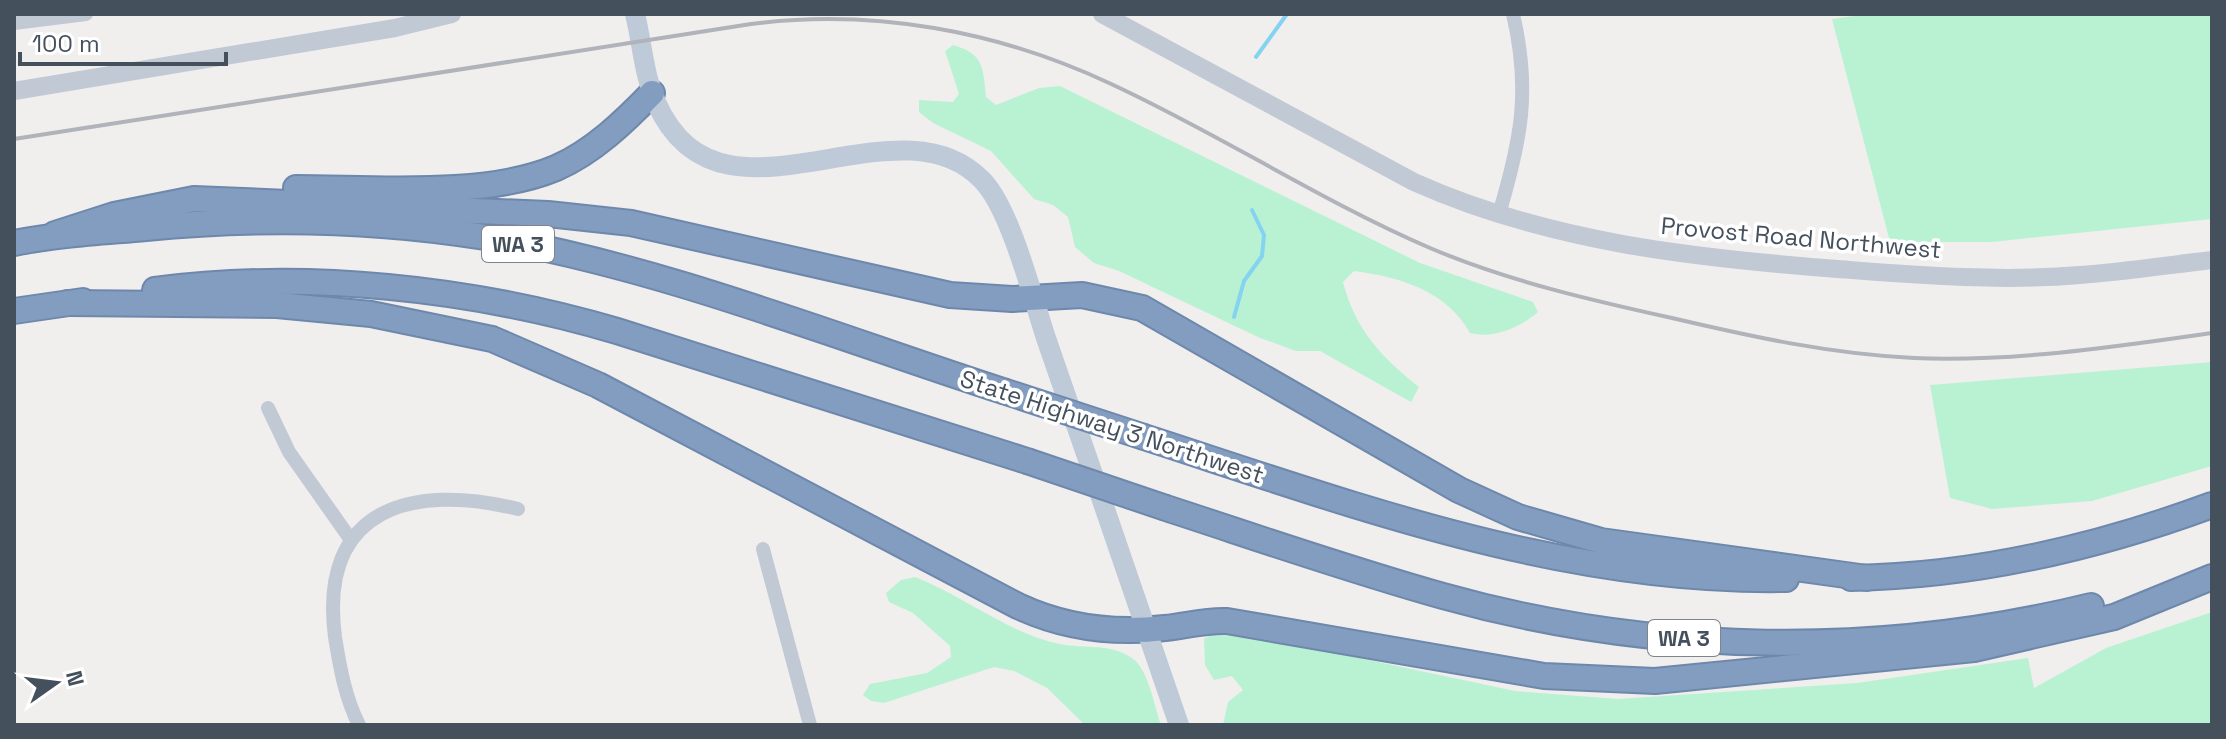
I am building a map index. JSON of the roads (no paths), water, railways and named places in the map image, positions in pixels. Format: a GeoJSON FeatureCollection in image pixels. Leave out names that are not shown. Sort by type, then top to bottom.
{"type":"FeatureCollection","features":[{"type":"Feature","properties":{"kind":"highway"},"geometry":{"type":"LineString","coordinates":[[55,234],[114,215],[258,189],[434,187],[522,180],[559,167],[592,146],[626,120],[652,93]]}},
{"type":"Feature","properties":{"kind":"highway"},"geometry":{"type":"LineString","coordinates":[[194,199],[589,217],[671,231],[950,295],[989,299],[1082,295],[1142,308],[1459,490],[1546,527],[1630,546],[1867,578]]}},
{"type":"Feature","properties":{"kind":"highway","name":"State Highway 3 Northwest"},"geometry":{"type":"LineString","coordinates":[[14,243],[55,234],[212,221],[307,221],[487,238],[618,268],[1424,527],[1549,558],[1704,577],[1867,578],[1969,567],[2053,552],[2145,528],[2212,505]]}},
{"type":"Feature","properties":{"kind":"highway","name":"WA 3"},"geometry":{"type":"LineString","coordinates":[[14,311],[164,288],[239,283],[316,283],[430,292],[588,322],[1478,605],[1581,626],[1717,640],[1826,644],[1925,636],[2040,618],[2212,576]]}},
{"type":"Feature","properties":{"kind":"highway"},"geometry":{"type":"LineString","coordinates":[[68,303],[277,305],[371,314],[492,339],[598,385],[1032,613],[1081,629],[1146,629],[1227,621],[1544,676],[1655,681],[1974,649],[2114,617],[2212,576]]}},
{"type":"Feature","properties":{"kind":"main road"},"geometry":{"type":"LineString","coordinates":[[635,14],[652,93],[663,116],[680,139],[702,156],[725,166],[755,168],[910,151],[953,159],[973,171],[993,193],[1032,297],[1179,725]]}},
{"type":"Feature","properties":{"kind":"street"},"geometry":{"type":"LineString","coordinates":[[14,23],[86,14]]}},
{"type":"Feature","properties":{"kind":"street"},"geometry":{"type":"LineString","coordinates":[[14,91],[393,21],[452,14]]}},
{"type":"Feature","properties":{"kind":"street","name":"Provost Road Northwest"},"geometry":{"type":"LineString","coordinates":[[1102,14],[1124,18],[1379,164],[1451,199],[1585,239],[1731,261],[1914,275],[2078,276],[2212,260]]}},
{"type":"Feature","properties":{"kind":"street"},"geometry":{"type":"LineString","coordinates":[[1499,214],[1524,110],[1524,67],[1513,14]]}},
{"type":"Feature","properties":{"kind":"street"},"geometry":{"type":"LineString","coordinates":[[268,408],[289,452],[351,540]]}},
{"type":"Feature","properties":{"kind":"street"},"geometry":{"type":"LineString","coordinates":[[359,725],[340,671],[332,614],[340,558],[351,540],[372,519],[400,505],[442,497],[484,500],[518,509]]}},
{"type":"Feature","properties":{"kind":"street"},"geometry":{"type":"LineString","coordinates":[[763,549],[810,725]]}},
{"type":"Feature","properties":{"kind":"waterway"},"geometry":{"type":"LineString","coordinates":[[1256,57],[1287,14]]}},
{"type":"Feature","properties":{"kind":"waterway"},"geometry":{"type":"LineString","coordinates":[[1234,317],[1244,281],[1262,256],[1264,235],[1252,210]]}},
{"type":"Feature","properties":{"kind":"railway"},"geometry":{"type":"LineString","coordinates":[[14,139],[751,24],[843,19],[889,22],[979,37],[1067,65],[1150,102],[1348,209],[1430,248],[1519,280],[1611,304],[1792,344],[1914,358],[2026,356],[2212,333]]}}]}
